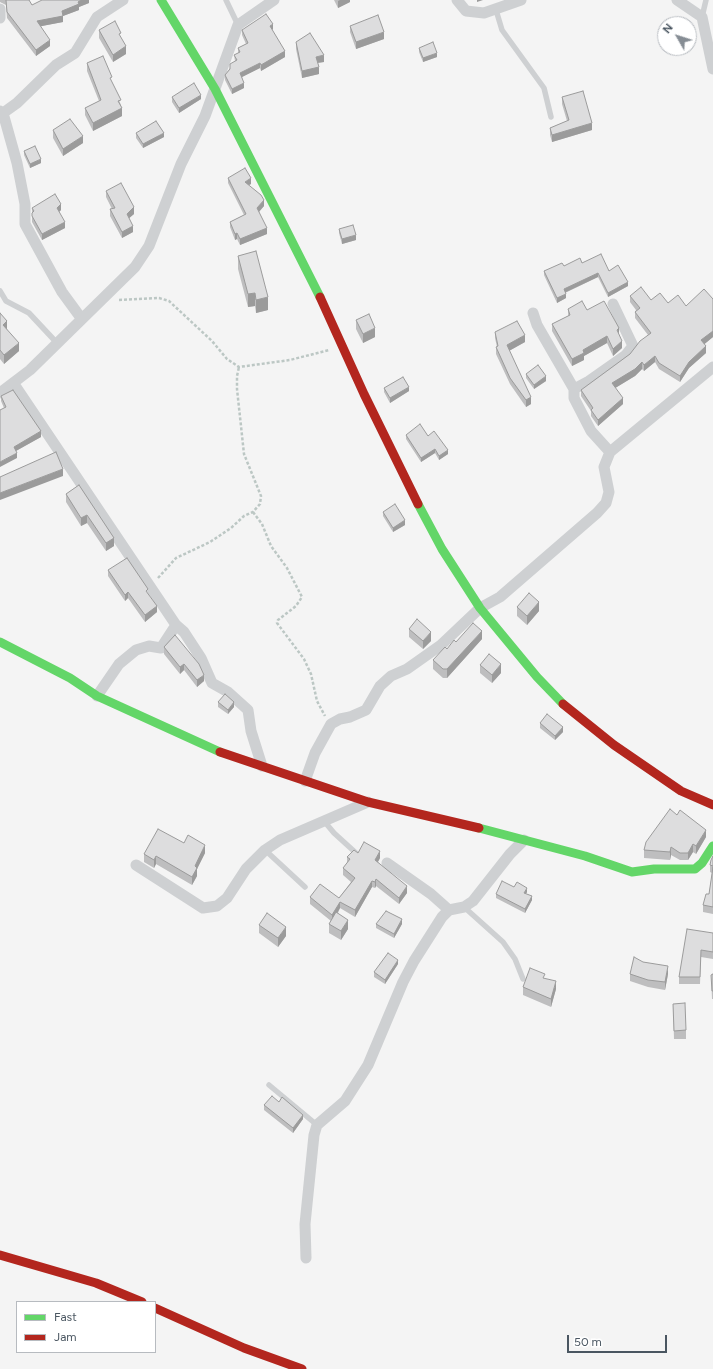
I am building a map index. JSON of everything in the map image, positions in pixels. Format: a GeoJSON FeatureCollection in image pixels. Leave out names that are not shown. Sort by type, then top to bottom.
{"type":"FeatureCollection","features":[{"type":"Feature","properties":{"kind":"street"},"geometry":{"type":"LineString","coordinates":[[81,318],[62,292],[25,224],[25,204],[17,163],[1,112],[17,102],[56,65],[75,53],[97,17],[123,0]]}},
{"type":"Feature","properties":{"kind":"street"},"geometry":{"type":"LineString","coordinates":[[161,0],[215,90],[324,304],[364,394],[412,493],[442,549],[480,608],[537,677],[567,708],[614,745],[680,791],[713,805]]}},
{"type":"Feature","properties":{"kind":"street"},"geometry":{"type":"LineString","coordinates":[[0,393],[14,384],[30,370],[81,318],[135,267],[150,246],[178,171],[215,90],[238,25],[274,0]]}},
{"type":"Feature","properties":{"kind":"street"},"geometry":{"type":"LineString","coordinates":[[457,0],[466,11],[484,13],[521,0]]}},
{"type":"Feature","properties":{"kind":"street"},"geometry":{"type":"LineString","coordinates":[[677,0],[702,17],[713,20]]}},
{"type":"Feature","properties":{"kind":"street"},"geometry":{"type":"LineString","coordinates":[[0,9],[0,18]]}},
{"type":"Feature","properties":{"kind":"street"},"geometry":{"type":"LineString","coordinates":[[702,17],[713,69]]}},
{"type":"Feature","properties":{"kind":"street"},"geometry":{"type":"LineString","coordinates":[[574,389],[589,381],[626,355],[633,346],[613,304]]}},
{"type":"Feature","properties":{"kind":"street"},"geometry":{"type":"LineString","coordinates":[[533,313],[537,325],[574,389],[574,398],[591,431],[610,452]]}},
{"type":"Feature","properties":{"kind":"street"},"geometry":{"type":"LineString","coordinates":[[305,781],[315,753],[331,724],[340,719],[350,717],[366,710],[380,686],[391,676],[407,669],[441,645],[480,608],[500,597],[606,503],[609,492],[604,467],[610,452],[713,367]]}},
{"type":"Feature","properties":{"kind":"street"},"geometry":{"type":"LineString","coordinates":[[14,384],[176,625],[184,632],[201,658],[212,683],[228,692],[248,710],[251,731],[262,766]]}},
{"type":"Feature","properties":{"kind":"street"},"geometry":{"type":"LineString","coordinates":[[96,696],[119,664],[136,650],[149,646],[161,648],[176,625]]}},
{"type":"Feature","properties":{"kind":"street"},"geometry":{"type":"LineString","coordinates":[[0,642],[70,678],[96,696],[223,754],[368,802],[585,856],[613,867],[632,872],[695,869],[713,846]]}},
{"type":"Feature","properties":{"kind":"street"},"geometry":{"type":"LineString","coordinates":[[136,866],[203,908],[217,906],[227,898],[246,869],[265,850],[280,840],[368,802]]}},
{"type":"Feature","properties":{"kind":"street"},"geometry":{"type":"LineString","coordinates":[[306,1258],[305,1224],[317,1125],[345,1101],[368,1065],[412,966],[449,910],[464,907],[473,901],[506,859],[524,840]]}},
{"type":"Feature","properties":{"kind":"street"},"geometry":{"type":"LineString","coordinates":[[386,863],[431,894],[449,910]]}},
{"type":"Feature","properties":{"kind":"street"},"geometry":{"type":"LineString","coordinates":[[0,1255],[96,1283],[140,1301]]}},
{"type":"Feature","properties":{"kind":"street"},"geometry":{"type":"LineString","coordinates":[[156,1308],[244,1348],[302,1369]]}},
{"type":"Feature","properties":{"kind":"lane"},"geometry":{"type":"LineString","coordinates":[[226,0],[238,25]]}},
{"type":"Feature","properties":{"kind":"lane"},"geometry":{"type":"LineString","coordinates":[[702,17],[706,0]]}},
{"type":"Feature","properties":{"kind":"lane"},"geometry":{"type":"LineString","coordinates":[[496,10],[502,30],[544,88],[551,117]]}},
{"type":"Feature","properties":{"kind":"lane"},"geometry":{"type":"LineString","coordinates":[[0,291],[6,301],[29,313],[57,342]]}},
{"type":"Feature","properties":{"kind":"lane"},"geometry":{"type":"LineString","coordinates":[[324,821],[334,833],[356,852]]}},
{"type":"Feature","properties":{"kind":"lane"},"geometry":{"type":"LineString","coordinates":[[265,850],[305,887]]}},
{"type":"Feature","properties":{"kind":"lane"},"geometry":{"type":"LineString","coordinates":[[464,907],[503,942],[515,959],[523,979]]}},
{"type":"Feature","properties":{"kind":"lane"},"geometry":{"type":"LineString","coordinates":[[269,1085],[317,1125]]}},
{"type":"Feature","properties":{"kind":"path"},"geometry":{"type":"LineString","coordinates":[[103,297],[115,300],[159,298],[169,301],[212,341],[227,359],[239,367],[290,360],[343,345]]}},
{"type":"Feature","properties":{"kind":"path"},"geometry":{"type":"LineString","coordinates":[[152,589],[155,582],[176,558],[210,542],[231,528],[244,516],[253,512],[260,504],[261,496],[244,454],[237,389],[239,367]]}},
{"type":"Feature","properties":{"kind":"path"},"geometry":{"type":"LineString","coordinates":[[253,512],[262,524],[271,546],[288,568],[302,597],[300,602],[277,622],[304,659],[311,674],[317,701],[331,724]]}},
{"type":"Feature","properties":{"kind":"building"},"geometry":{"type":"Polygon","coordinates":[[[6,0],[29,0],[32,5],[42,0],[81,0],[78,2],[79,4],[62,11],[63,16],[37,21],[50,40],[36,50],[7,12],[6,0]]]}},
{"type":"Feature","properties":{"kind":"building"},"geometry":{"type":"Polygon","coordinates":[[[266,14],[273,24],[270,26],[285,51],[261,65],[260,63],[240,73],[244,83],[232,89],[225,75],[230,69],[230,64],[237,60],[234,55],[240,52],[238,48],[248,43],[242,30],[266,14]]]}},
{"type":"Feature","properties":{"kind":"building"},"geometry":{"type":"Polygon","coordinates":[[[378,15],[384,32],[356,42],[350,26],[378,15]]]}},
{"type":"Feature","properties":{"kind":"building"},"geometry":{"type":"Polygon","coordinates":[[[115,21],[121,33],[119,34],[126,46],[113,55],[99,30],[115,21]]]}},
{"type":"Feature","properties":{"kind":"building"},"geometry":{"type":"Polygon","coordinates":[[[310,33],[324,55],[316,57],[319,67],[302,71],[296,42],[310,33]]]}},
{"type":"Feature","properties":{"kind":"building"},"geometry":{"type":"Polygon","coordinates":[[[433,42],[437,53],[423,58],[419,48],[433,42]]]}},
{"type":"Feature","properties":{"kind":"building"},"geometry":{"type":"Polygon","coordinates":[[[103,56],[112,77],[110,78],[121,100],[118,101],[122,108],[93,123],[85,108],[101,100],[87,63],[103,56]]]}},
{"type":"Feature","properties":{"kind":"building"},"geometry":{"type":"Polygon","coordinates":[[[194,83],[201,95],[179,108],[172,97],[194,83]]]}},
{"type":"Feature","properties":{"kind":"building"},"geometry":{"type":"Polygon","coordinates":[[[583,91],[592,123],[552,135],[550,128],[569,120],[562,97],[583,91]]]}},
{"type":"Feature","properties":{"kind":"building"},"geometry":{"type":"Polygon","coordinates":[[[70,119],[83,136],[63,149],[53,130],[70,119]]]}},
{"type":"Feature","properties":{"kind":"building"},"geometry":{"type":"Polygon","coordinates":[[[156,121],[164,133],[143,144],[136,133],[156,121]]]}},
{"type":"Feature","properties":{"kind":"building"},"geometry":{"type":"Polygon","coordinates":[[[35,146],[41,159],[30,164],[24,151],[35,146]]]}},
{"type":"Feature","properties":{"kind":"building"},"geometry":{"type":"Polygon","coordinates":[[[245,168],[251,178],[245,182],[261,195],[264,200],[257,208],[267,228],[240,239],[237,233],[235,234],[230,222],[246,214],[228,178],[245,168]]]}},
{"type":"Feature","properties":{"kind":"building"},"geometry":{"type":"Polygon","coordinates":[[[121,183],[134,207],[127,214],[133,226],[122,232],[110,209],[115,208],[106,191],[121,183]]]}},
{"type":"Feature","properties":{"kind":"building"},"geometry":{"type":"Polygon","coordinates":[[[55,194],[61,204],[57,208],[65,222],[42,234],[32,216],[34,211],[32,208],[55,194]]]}},
{"type":"Feature","properties":{"kind":"building"},"geometry":{"type":"Polygon","coordinates":[[[353,225],[356,235],[342,239],[339,229],[353,225]]]}},
{"type":"Feature","properties":{"kind":"building"},"geometry":{"type":"Polygon","coordinates":[[[256,251],[268,297],[256,300],[255,293],[248,294],[238,256],[256,251]]]}},
{"type":"Feature","properties":{"kind":"building"},"geometry":{"type":"Polygon","coordinates":[[[601,254],[609,271],[618,265],[628,282],[608,293],[598,273],[564,289],[566,294],[557,298],[544,271],[562,263],[564,266],[580,258],[582,263],[601,254]]]}},
{"type":"Feature","properties":{"kind":"building"},"geometry":{"type":"Polygon","coordinates":[[[641,287],[651,300],[660,293],[668,303],[678,295],[686,306],[704,289],[713,299],[713,331],[701,340],[706,346],[689,362],[680,376],[659,363],[655,356],[644,365],[642,362],[635,369],[612,383],[623,398],[598,420],[591,410],[593,408],[581,390],[630,354],[640,341],[651,333],[635,312],[640,308],[630,296],[641,287]]]}},
{"type":"Feature","properties":{"kind":"building"},"geometry":{"type":"Polygon","coordinates":[[[582,301],[587,310],[604,301],[619,328],[617,330],[622,341],[613,349],[607,336],[583,350],[584,353],[572,359],[552,324],[570,315],[568,309],[582,301]]]}},
{"type":"Feature","properties":{"kind":"building"},"geometry":{"type":"Polygon","coordinates":[[[0,313],[7,321],[3,325],[19,343],[4,355],[0,350],[0,313]]]}},
{"type":"Feature","properties":{"kind":"building"},"geometry":{"type":"Polygon","coordinates":[[[369,314],[375,328],[363,334],[356,320],[369,314]]]}},
{"type":"Feature","properties":{"kind":"building"},"geometry":{"type":"Polygon","coordinates":[[[517,321],[525,335],[507,345],[531,397],[526,400],[510,378],[496,347],[498,346],[495,332],[517,321]]]}},
{"type":"Feature","properties":{"kind":"building"},"geometry":{"type":"Polygon","coordinates":[[[538,365],[546,376],[534,385],[526,374],[538,365]]]}},
{"type":"Feature","properties":{"kind":"building"},"geometry":{"type":"Polygon","coordinates":[[[403,377],[409,387],[390,398],[384,388],[403,377]]]}},
{"type":"Feature","properties":{"kind":"building"},"geometry":{"type":"Polygon","coordinates":[[[13,390],[41,431],[14,447],[17,453],[0,462],[0,410],[6,407],[1,396],[13,390]]]}},
{"type":"Feature","properties":{"kind":"building"},"geometry":{"type":"Polygon","coordinates":[[[420,424],[428,436],[434,431],[448,450],[439,456],[435,449],[421,458],[406,435],[420,424]]]}},
{"type":"Feature","properties":{"kind":"building"},"geometry":{"type":"Polygon","coordinates":[[[56,452],[63,469],[0,493],[0,477],[56,452]]]}},
{"type":"Feature","properties":{"kind":"building"},"geometry":{"type":"Polygon","coordinates":[[[79,485],[114,538],[106,543],[87,515],[81,518],[66,494],[79,485]]]}},
{"type":"Feature","properties":{"kind":"building"},"geometry":{"type":"Polygon","coordinates":[[[395,504],[405,520],[393,528],[383,512],[395,504]]]}},
{"type":"Feature","properties":{"kind":"building"},"geometry":{"type":"Polygon","coordinates":[[[127,558],[148,589],[146,591],[157,606],[145,615],[128,592],[125,595],[108,570],[127,558]]]}},
{"type":"Feature","properties":{"kind":"building"},"geometry":{"type":"Polygon","coordinates":[[[529,593],[539,602],[527,616],[517,607],[529,593]]]}},
{"type":"Feature","properties":{"kind":"building"},"geometry":{"type":"Polygon","coordinates":[[[417,619],[431,632],[423,641],[409,629],[417,619]]]}},
{"type":"Feature","properties":{"kind":"building"},"geometry":{"type":"Polygon","coordinates":[[[473,623],[482,631],[447,669],[443,669],[433,660],[445,647],[447,649],[454,640],[456,642],[473,623]]]}},
{"type":"Feature","properties":{"kind":"building"},"geometry":{"type":"Polygon","coordinates":[[[175,635],[199,664],[204,675],[197,680],[184,664],[180,667],[164,647],[175,635]]]}},
{"type":"Feature","properties":{"kind":"building"},"geometry":{"type":"Polygon","coordinates":[[[489,654],[501,664],[492,675],[480,665],[489,654]]]}},
{"type":"Feature","properties":{"kind":"building"},"geometry":{"type":"Polygon","coordinates":[[[225,694],[234,702],[228,710],[218,702],[225,694]]]}},
{"type":"Feature","properties":{"kind":"building"},"geometry":{"type":"Polygon","coordinates":[[[547,714],[563,727],[555,736],[540,723],[547,714]]]}},
{"type":"Feature","properties":{"kind":"building"},"geometry":{"type":"Polygon","coordinates":[[[670,809],[677,815],[680,810],[706,830],[696,846],[693,844],[688,853],[680,853],[671,847],[670,852],[644,850],[646,842],[670,809]]]}},
{"type":"Feature","properties":{"kind":"building"},"geometry":{"type":"Polygon","coordinates":[[[158,829],[184,843],[188,835],[205,845],[195,866],[197,868],[192,877],[156,856],[154,860],[144,854],[158,829]]]}},
{"type":"Feature","properties":{"kind":"building"},"geometry":{"type":"Polygon","coordinates":[[[364,842],[380,851],[375,860],[407,886],[399,898],[376,879],[375,882],[372,881],[355,910],[340,902],[332,915],[310,897],[320,884],[339,898],[355,878],[343,868],[350,859],[347,857],[354,850],[358,853],[364,842]]]}},
{"type":"Feature","properties":{"kind":"building"},"geometry":{"type":"Polygon","coordinates":[[[713,856],[713,866],[710,865],[713,856]]]}},
{"type":"Feature","properties":{"kind":"building"},"geometry":{"type":"Polygon","coordinates":[[[713,867],[713,907],[703,905],[706,894],[709,894],[713,867]]]}},
{"type":"Feature","properties":{"kind":"building"},"geometry":{"type":"Polygon","coordinates":[[[502,881],[514,887],[517,882],[527,888],[524,893],[532,896],[525,909],[496,894],[502,881]]]}},
{"type":"Feature","properties":{"kind":"building"},"geometry":{"type":"Polygon","coordinates":[[[386,911],[402,919],[394,934],[376,924],[386,911]]]}},
{"type":"Feature","properties":{"kind":"building"},"geometry":{"type":"Polygon","coordinates":[[[336,912],[348,920],[341,931],[329,924],[336,912]]]}},
{"type":"Feature","properties":{"kind":"building"},"geometry":{"type":"Polygon","coordinates":[[[267,913],[286,927],[278,938],[259,925],[267,913]]]}},
{"type":"Feature","properties":{"kind":"building"},"geometry":{"type":"Polygon","coordinates":[[[687,929],[713,933],[713,952],[701,950],[700,977],[679,977],[687,929]]]}},
{"type":"Feature","properties":{"kind":"building"},"geometry":{"type":"Polygon","coordinates":[[[388,953],[398,960],[385,980],[374,972],[388,953]]]}},
{"type":"Feature","properties":{"kind":"building"},"geometry":{"type":"Polygon","coordinates":[[[634,957],[643,962],[668,966],[665,982],[648,980],[630,974],[634,957]]]}},
{"type":"Feature","properties":{"kind":"building"},"geometry":{"type":"Polygon","coordinates":[[[530,968],[545,974],[543,978],[556,981],[551,999],[523,987],[530,968]]]}},
{"type":"Feature","properties":{"kind":"building"},"geometry":{"type":"Polygon","coordinates":[[[713,974],[713,991],[712,991],[711,975],[713,974]]]}},
{"type":"Feature","properties":{"kind":"building"},"geometry":{"type":"Polygon","coordinates":[[[685,1003],[686,1030],[674,1031],[673,1004],[685,1003]]]}},
{"type":"Feature","properties":{"kind":"building"},"geometry":{"type":"Polygon","coordinates":[[[272,1096],[279,1102],[282,1097],[303,1115],[293,1128],[264,1105],[272,1096]]]}},
{"type":"Feature","properties":{"kind":"traffic: fast"},"geometry":{"type":"LineString","coordinates":[[161,0],[215,89],[320,297]]}},
{"type":"Feature","properties":{"kind":"traffic: fast"},"geometry":{"type":"LineString","coordinates":[[418,504],[442,549],[480,608],[537,677],[563,704]]}},
{"type":"Feature","properties":{"kind":"traffic: fast"},"geometry":{"type":"LineString","coordinates":[[0,642],[70,678],[97,696],[220,752]]}},
{"type":"Feature","properties":{"kind":"traffic: fast"},"geometry":{"type":"LineString","coordinates":[[479,828],[585,856],[632,872],[654,869],[695,869],[702,863],[713,846]]}},
{"type":"Feature","properties":{"kind":"traffic: jam"},"geometry":{"type":"LineString","coordinates":[[320,297],[364,394],[418,504]]}},
{"type":"Feature","properties":{"kind":"traffic: jam"},"geometry":{"type":"LineString","coordinates":[[563,704],[614,745],[681,791],[713,805]]}},
{"type":"Feature","properties":{"kind":"traffic: jam"},"geometry":{"type":"LineString","coordinates":[[220,752],[368,802],[479,828]]}},
{"type":"Feature","properties":{"kind":"traffic: jam"},"geometry":{"type":"LineString","coordinates":[[0,1255],[96,1283],[140,1301]]}},
{"type":"Feature","properties":{"kind":"traffic: jam"},"geometry":{"type":"LineString","coordinates":[[156,1308],[244,1348],[302,1369]]}}]}
